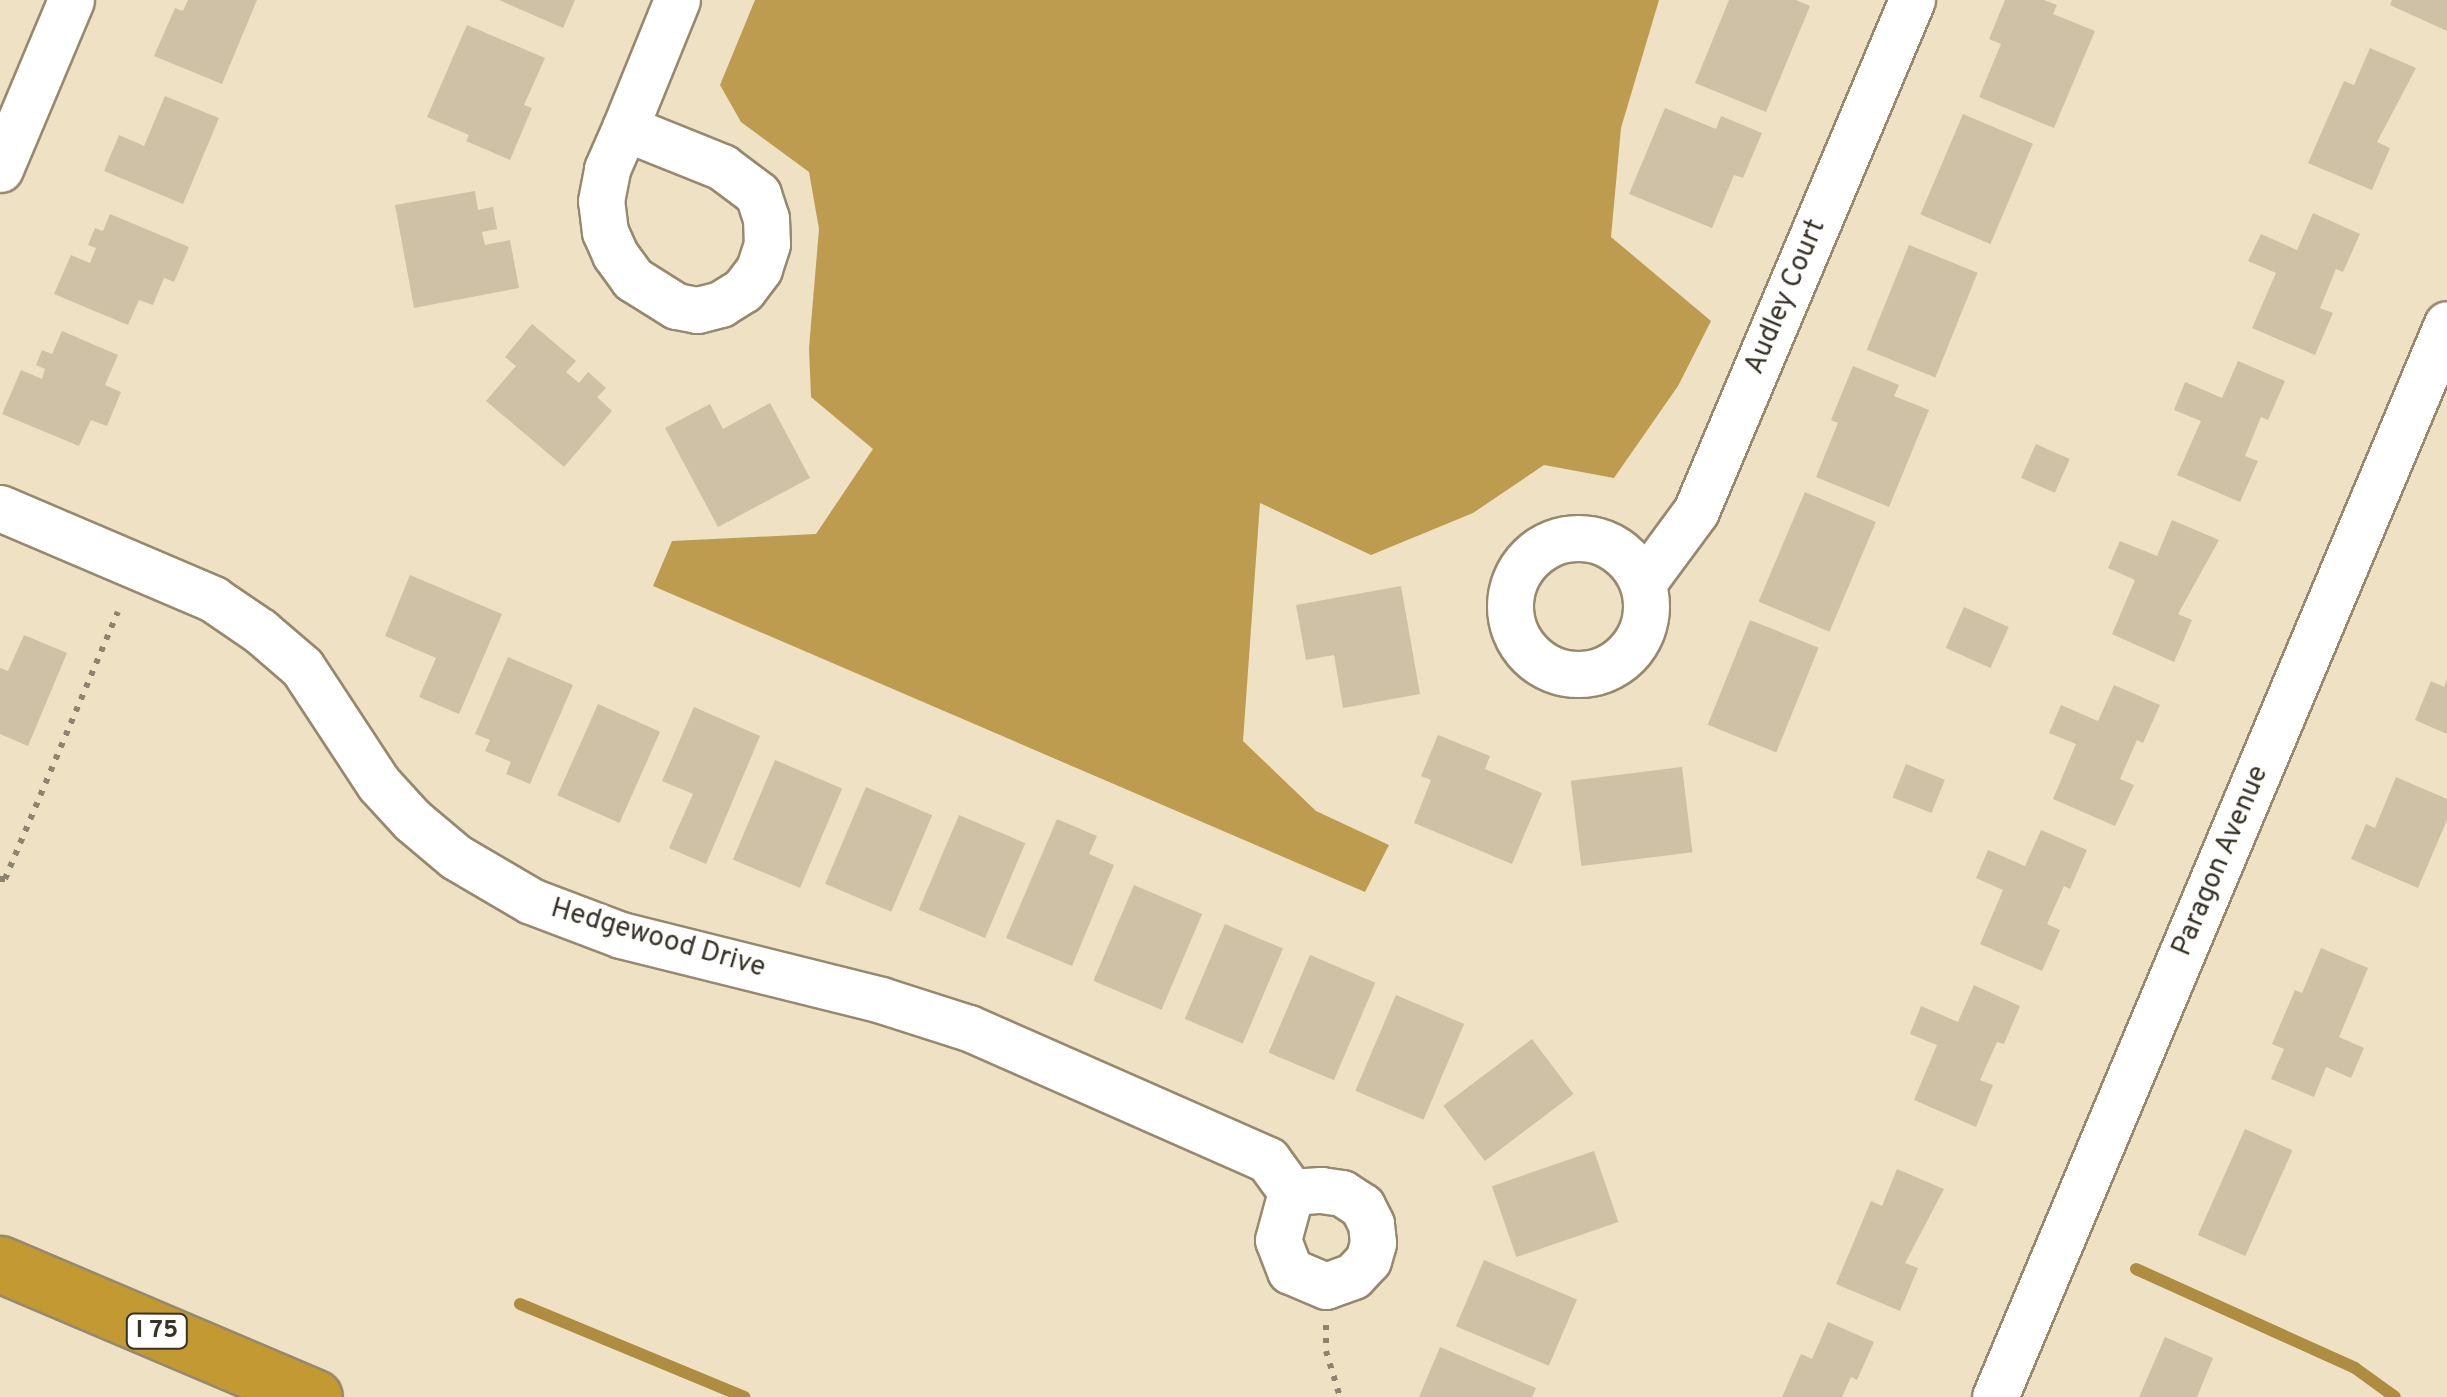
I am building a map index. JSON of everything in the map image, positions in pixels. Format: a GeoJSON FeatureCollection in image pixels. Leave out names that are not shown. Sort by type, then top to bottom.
{"type":"FeatureCollection","features":[{"type":"Feature","properties":{"kind":"highway","name":"I 75"},"geometry":{"type":"LineString","coordinates":[[0,1264],[314,1397]]}},
{"type":"Feature","properties":{"kind":"street"},"geometry":{"type":"LineString","coordinates":[[0,169],[72,0]]}},
{"type":"Feature","properties":{"kind":"street"},"geometry":{"type":"LineString","coordinates":[[625,128],[677,0]]}},
{"type":"Feature","properties":{"kind":"street","name":"Audley Court"},"geometry":{"type":"LineString","coordinates":[[1643,584],[1696,510],[1912,0]]}},
{"type":"Feature","properties":{"kind":"street","name":"Paragon Avenue"},"geometry":{"type":"LineString","coordinates":[[1995,1397],[2447,324]]}},
{"type":"Feature","properties":{"kind":"street","name":"Hedgewood Drive"},"geometry":{"type":"LineString","coordinates":[[0,508],[213,600],[260,632],[302,668],[380,784],[412,820],[456,857],[531,901],[621,935],[881,1000],[969,1028],[1268,1160],[1291,1192]]}},
{"type":"Feature","properties":{"kind":"street"},"geometry":{"type":"LineString","coordinates":[[1291,1192],[1342,1192],[1362,1206],[1371,1224],[1368,1260],[1353,1276],[1326,1286],[1300,1279],[1282,1260],[1279,1224],[1291,1192]]}},
{"type":"Feature","properties":{"kind":"path"},"geometry":{"type":"LineString","coordinates":[[0,879],[4,879],[118,612]]}},
{"type":"Feature","properties":{"kind":"path"},"geometry":{"type":"LineString","coordinates":[[1326,1286],[1326,1351],[1340,1397]]}},
{"type":"Feature","properties":{"kind":"shaded area"},"geometry":{"type":"Polygon","coordinates":[[[755,0],[1659,0],[1621,128],[1611,237],[1711,321],[1678,386],[1614,478],[1544,465],[1473,513],[1371,555],[1260,503],[1243,741],[1316,811],[1389,845],[1365,892],[653,586],[672,541],[816,534],[873,449],[811,397],[809,348],[819,229],[809,172],[741,122],[720,85],[755,0]]]}},
{"type":"Feature","properties":{"kind":"building"},"geometry":{"type":"Polygon","coordinates":[[[188,0],[257,0],[222,84],[154,56],[175,8],[183,11],[188,0]]]}},
{"type":"Feature","properties":{"kind":"building"},"geometry":{"type":"Polygon","coordinates":[[[499,0],[575,0],[563,28],[499,0]]]}},
{"type":"Feature","properties":{"kind":"building"},"geometry":{"type":"Polygon","coordinates":[[[1729,0],[1796,0],[1810,6],[1766,112],[1695,83],[1729,0]]]}},
{"type":"Feature","properties":{"kind":"building"},"geometry":{"type":"Polygon","coordinates":[[[2005,0],[2044,0],[2057,5],[2053,14],[2095,31],[2054,128],[1979,97],[2001,44],[1989,39],[2005,0]]]}},
{"type":"Feature","properties":{"kind":"building"},"geometry":{"type":"Polygon","coordinates":[[[2392,0],[2447,0],[2447,31],[2390,5],[2392,0]]]}},
{"type":"Feature","properties":{"kind":"building"},"geometry":{"type":"Polygon","coordinates":[[[467,25],[545,58],[524,105],[532,108],[510,160],[466,141],[469,135],[427,117],[467,25]]]}},
{"type":"Feature","properties":{"kind":"building"},"geometry":{"type":"Polygon","coordinates":[[[2370,48],[2416,68],[2377,142],[2390,148],[2372,190],[2308,163],[2344,81],[2354,85],[2370,48]]]}},
{"type":"Feature","properties":{"kind":"building"},"geometry":{"type":"Polygon","coordinates":[[[165,96],[219,118],[183,204],[104,171],[119,135],[144,146],[165,96]]]}},
{"type":"Feature","properties":{"kind":"building"},"geometry":{"type":"Polygon","coordinates":[[[1665,108],[1716,129],[1721,116],[1762,133],[1743,178],[1734,175],[1712,228],[1629,194],[1665,108]]]}},
{"type":"Feature","properties":{"kind":"building"},"geometry":{"type":"Polygon","coordinates":[[[1963,114],[2033,144],[1990,244],[1920,214],[1963,114]]]}},
{"type":"Feature","properties":{"kind":"building"},"geometry":{"type":"Polygon","coordinates":[[[475,191],[478,210],[493,207],[497,229],[482,232],[485,245],[510,240],[519,288],[414,308],[395,205],[475,191]]]}},
{"type":"Feature","properties":{"kind":"building"},"geometry":{"type":"Polygon","coordinates":[[[2313,213],[2360,234],[2343,272],[2336,269],[2320,308],[2333,313],[2315,355],[2252,328],[2276,273],[2248,261],[2261,234],[2297,250],[2313,213]]]}},
{"type":"Feature","properties":{"kind":"building"},"geometry":{"type":"Polygon","coordinates":[[[110,214],[189,247],[174,282],[164,278],[153,305],[139,300],[128,325],[54,294],[71,255],[90,263],[96,248],[88,245],[95,228],[103,231],[110,214]]]}},
{"type":"Feature","properties":{"kind":"building"},"geometry":{"type":"Polygon","coordinates":[[[1909,245],[1978,273],[1935,377],[1867,350],[1909,245]]]}},
{"type":"Feature","properties":{"kind":"building"},"geometry":{"type":"Polygon","coordinates":[[[532,324],[576,361],[566,372],[579,383],[588,372],[606,388],[597,397],[612,411],[564,467],[486,401],[516,366],[505,357],[532,324]]]}},
{"type":"Feature","properties":{"kind":"building"},"geometry":{"type":"Polygon","coordinates":[[[62,331],[118,355],[105,385],[121,392],[107,426],[91,420],[79,446],[2,414],[21,370],[42,379],[45,369],[36,365],[42,350],[52,354],[62,331]]]}},
{"type":"Feature","properties":{"kind":"building"},"geometry":{"type":"Polygon","coordinates":[[[2238,361],[2285,381],[2268,420],[2261,417],[2245,456],[2258,461],[2240,502],[2177,475],[2201,421],[2174,410],[2185,382],[2222,398],[2238,361]]]}},
{"type":"Feature","properties":{"kind":"building"},"geometry":{"type":"Polygon","coordinates":[[[1853,366],[1899,385],[1894,396],[1929,410],[1889,507],[1816,477],[1838,423],[1831,420],[1853,366]]]}},
{"type":"Feature","properties":{"kind":"building"},"geometry":{"type":"Polygon","coordinates":[[[770,403],[810,478],[718,527],[665,428],[710,404],[723,429],[770,403]]]}},
{"type":"Feature","properties":{"kind":"building"},"geometry":{"type":"Polygon","coordinates":[[[2036,444],[2070,459],[2055,493],[2021,478],[2036,444]]]}},
{"type":"Feature","properties":{"kind":"building"},"geometry":{"type":"Polygon","coordinates":[[[1805,492],[1876,522],[1829,632],[1759,602],[1805,492]]]}},
{"type":"Feature","properties":{"kind":"building"},"geometry":{"type":"Polygon","coordinates":[[[2172,520],[2219,540],[2178,614],[2192,620],[2174,662],[2112,634],[2135,580],[2108,568],[2120,541],[2157,556],[2172,520]]]}},
{"type":"Feature","properties":{"kind":"building"},"geometry":{"type":"Polygon","coordinates":[[[410,575],[502,614],[459,714],[419,697],[436,658],[385,636],[410,575]]]}},
{"type":"Feature","properties":{"kind":"building"},"geometry":{"type":"Polygon","coordinates":[[[1401,586],[1420,694],[1343,708],[1334,655],[1306,660],[1296,605],[1401,586]]]}},
{"type":"Feature","properties":{"kind":"building"},"geometry":{"type":"Polygon","coordinates":[[[1964,607],[2009,627],[1990,668],[1946,648],[1964,607]]]}},
{"type":"Feature","properties":{"kind":"building"},"geometry":{"type":"Polygon","coordinates":[[[1750,620],[1819,648],[1776,752],[1708,725],[1750,620]]]}},
{"type":"Feature","properties":{"kind":"building"},"geometry":{"type":"Polygon","coordinates":[[[24,635],[67,653],[28,746],[0,734],[0,668],[8,671],[24,635]]]}},
{"type":"Feature","properties":{"kind":"building"},"geometry":{"type":"Polygon","coordinates":[[[508,657],[573,685],[530,784],[506,774],[511,762],[485,751],[490,740],[475,734],[508,657]]]}},
{"type":"Feature","properties":{"kind":"building"},"geometry":{"type":"Polygon","coordinates":[[[2447,679],[2447,734],[2415,720],[2431,681],[2444,687],[2447,679]]]}},
{"type":"Feature","properties":{"kind":"building"},"geometry":{"type":"Polygon","coordinates":[[[2114,685],[2160,705],[2143,743],[2137,740],[2120,779],[2134,785],[2115,826],[2053,799],[2076,744],[2049,733],[2061,705],[2098,721],[2114,685]]]}},
{"type":"Feature","properties":{"kind":"building"},"geometry":{"type":"Polygon","coordinates":[[[598,704],[660,732],[619,823],[557,795],[598,704]]]}},
{"type":"Feature","properties":{"kind":"building"},"geometry":{"type":"Polygon","coordinates":[[[694,707],[760,736],[706,864],[669,848],[693,794],[662,781],[694,707]]]}},
{"type":"Feature","properties":{"kind":"building"},"geometry":{"type":"Polygon","coordinates":[[[1438,735],[1490,756],[1485,769],[1542,793],[1512,864],[1414,823],[1431,780],[1421,776],[1438,735]]]}},
{"type":"Feature","properties":{"kind":"building"},"geometry":{"type":"Polygon","coordinates":[[[775,760],[842,789],[800,888],[733,859],[775,760]]]}},
{"type":"Feature","properties":{"kind":"building"},"geometry":{"type":"Polygon","coordinates":[[[1906,764],[1945,780],[1931,813],[1893,797],[1906,764]]]}},
{"type":"Feature","properties":{"kind":"building"},"geometry":{"type":"Polygon","coordinates":[[[1682,767],[1692,852],[1581,866],[1571,781],[1682,767]]]}},
{"type":"Feature","properties":{"kind":"building"},"geometry":{"type":"Polygon","coordinates":[[[2396,777],[2447,799],[2447,820],[2418,888],[2351,859],[2366,824],[2375,828],[2396,777]]]}},
{"type":"Feature","properties":{"kind":"building"},"geometry":{"type":"Polygon","coordinates":[[[866,787],[932,815],[891,912],[825,884],[866,787]]]}},
{"type":"Feature","properties":{"kind":"building"},"geometry":{"type":"Polygon","coordinates":[[[959,815],[1025,843],[985,938],[919,910],[959,815]]]}},
{"type":"Feature","properties":{"kind":"building"},"geometry":{"type":"Polygon","coordinates":[[[1057,819],[1097,836],[1089,854],[1114,865],[1072,966],[1006,938],[1057,819]]]}},
{"type":"Feature","properties":{"kind":"building"},"geometry":{"type":"Polygon","coordinates":[[[2041,830],[2087,850],[2070,889],[2064,886],[2047,924],[2060,930],[2042,971],[1980,944],[2003,890],[1976,878],[1988,850],[2025,866],[2041,830]]]}},
{"type":"Feature","properties":{"kind":"building"},"geometry":{"type":"Polygon","coordinates":[[[1134,885],[1202,914],[1161,1010],[1093,981],[1134,885]]]}},
{"type":"Feature","properties":{"kind":"building"},"geometry":{"type":"Polygon","coordinates":[[[1225,924],[1283,949],[1243,1043],[1185,1019],[1225,924]]]}},
{"type":"Feature","properties":{"kind":"building"},"geometry":{"type":"Polygon","coordinates":[[[2321,948],[2368,968],[2339,1037],[2364,1048],[2351,1078],[2326,1067],[2314,1097],[2271,1079],[2284,1049],[2272,1044],[2295,990],[2302,993],[2321,948]]]}},
{"type":"Feature","properties":{"kind":"building"},"geometry":{"type":"Polygon","coordinates":[[[1310,955],[1375,983],[1334,1080],[1269,1053],[1310,955]]]}},
{"type":"Feature","properties":{"kind":"building"},"geometry":{"type":"Polygon","coordinates":[[[1974,985],[2020,1006],[2004,1044],[1997,1042],[1980,1080],[1993,1085],[1976,1127],[1914,1100],[1937,1045],[1910,1034],[1921,1006],[1958,1022],[1974,985]]]}},
{"type":"Feature","properties":{"kind":"building"},"geometry":{"type":"Polygon","coordinates":[[[1396,995],[1464,1024],[1423,1120],[1355,1091],[1396,995]]]}},
{"type":"Feature","properties":{"kind":"building"},"geometry":{"type":"Polygon","coordinates":[[[1532,1039],[1574,1094],[1485,1161],[1443,1106],[1532,1039]]]}},
{"type":"Feature","properties":{"kind":"building"},"geometry":{"type":"Polygon","coordinates":[[[2245,1129],[2293,1150],[2245,1256],[2198,1235],[2245,1129]]]}},
{"type":"Feature","properties":{"kind":"building"},"geometry":{"type":"Polygon","coordinates":[[[1594,1151],[1618,1222],[1516,1257],[1492,1186],[1594,1151]]]}},
{"type":"Feature","properties":{"kind":"building"},"geometry":{"type":"Polygon","coordinates":[[[1897,1169],[1944,1189],[1905,1263],[1918,1268],[1900,1311],[1836,1284],[1871,1201],[1882,1206],[1897,1169]]]}},
{"type":"Feature","properties":{"kind":"building"},"geometry":{"type":"Polygon","coordinates":[[[1484,1260],[1577,1299],[1549,1366],[1456,1326],[1484,1260]]]}},
{"type":"Feature","properties":{"kind":"building"},"geometry":{"type":"Polygon","coordinates":[[[1828,1322],[1874,1342],[1857,1380],[1851,1377],[1842,1397],[1782,1397],[1801,1354],[1812,1359],[1828,1322]]]}},
{"type":"Feature","properties":{"kind":"building"},"geometry":{"type":"Polygon","coordinates":[[[2165,1337],[2213,1358],[2197,1397],[2139,1397],[2165,1337]]]}},
{"type":"Feature","properties":{"kind":"building"},"geometry":{"type":"Polygon","coordinates":[[[1440,1347],[1536,1388],[1532,1397],[1419,1397],[1440,1347]]]}},
{"type":"Feature","properties":{"kind":"waterway"},"geometry":{"type":"LineString","coordinates":[[2136,1269],[2355,1368],[2395,1397]]}},
{"type":"Feature","properties":{"kind":"waterway"},"geometry":{"type":"LineString","coordinates":[[520,1304],[744,1397]]}}]}
